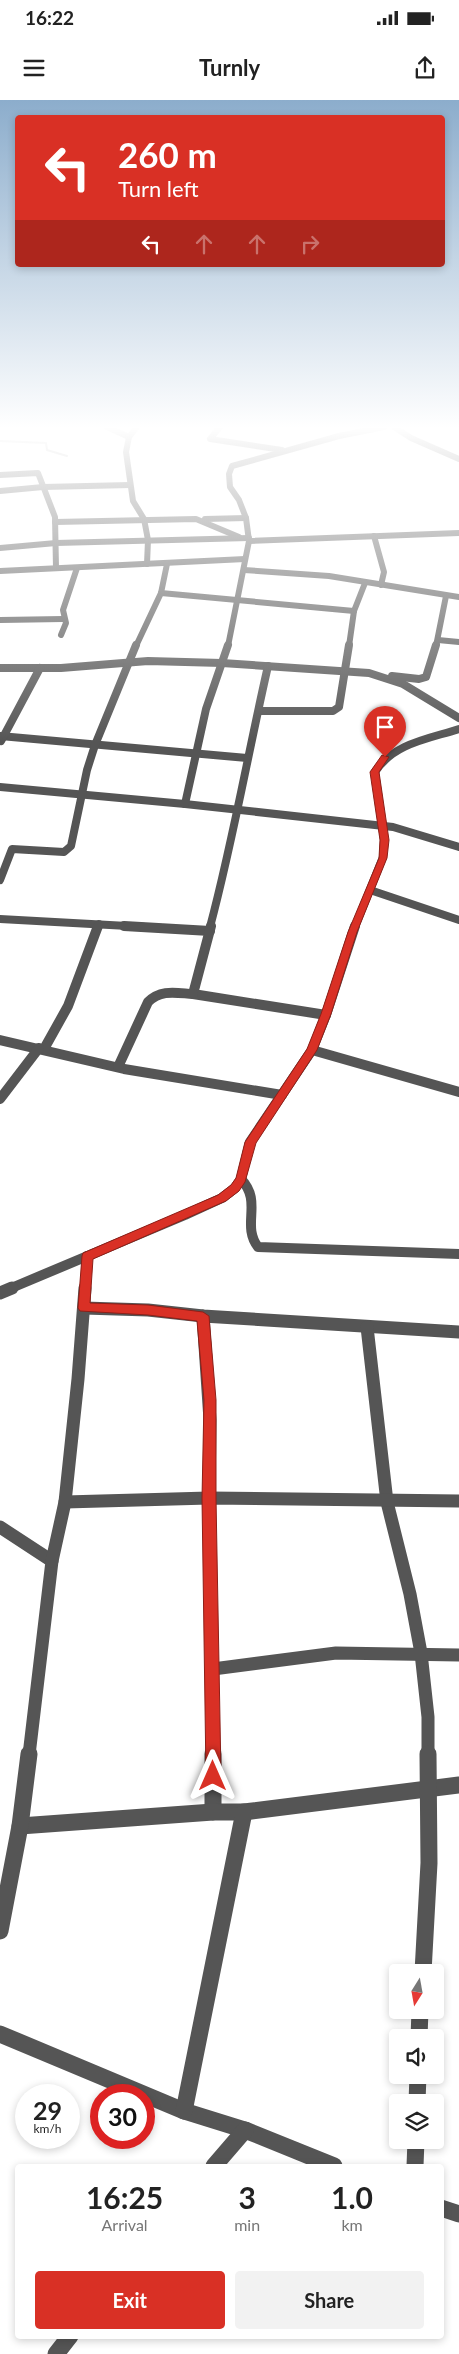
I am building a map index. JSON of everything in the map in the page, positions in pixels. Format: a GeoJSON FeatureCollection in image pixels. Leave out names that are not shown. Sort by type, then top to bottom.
{"type":"FeatureCollection","features":[{"type":"Feature","properties":{"kind":"street"},"geometry":{"type":"LineString","coordinates":[[55,532],[56,568]]}},
{"type":"Feature","properties":{"kind":"street"},"geometry":{"type":"LineString","coordinates":[[146,532],[147,564]]}},
{"type":"Feature","properties":{"kind":"street"},"geometry":{"type":"LineString","coordinates":[[227,532],[240,538]]}},
{"type":"Feature","properties":{"kind":"street"},"geometry":{"type":"LineString","coordinates":[[185,804],[206,709],[230,639],[244,570],[249,539],[248,532]]}},
{"type":"Feature","properties":{"kind":"street"},"geometry":{"type":"LineString","coordinates":[[0,548],[56,543],[459,533]]}},
{"type":"Feature","properties":{"kind":"street"},"geometry":{"type":"LineString","coordinates":[[374,536],[384,572],[381,586]]}},
{"type":"Feature","properties":{"kind":"street"},"geometry":{"type":"LineString","coordinates":[[0,580],[2,570],[245,559]]}},
{"type":"Feature","properties":{"kind":"street"},"geometry":{"type":"LineString","coordinates":[[0,849],[64,852],[69,850],[81,794],[95,745],[128,662],[161,592],[167,564]]}},
{"type":"Feature","properties":{"kind":"street"},"geometry":{"type":"LineString","coordinates":[[61,635],[66,623],[64,619],[66,598],[76,568]]}},
{"type":"Feature","properties":{"kind":"street"},"geometry":{"type":"LineString","coordinates":[[244,570],[329,576],[381,586],[459,597]]}},
{"type":"Feature","properties":{"kind":"street"},"geometry":{"type":"LineString","coordinates":[[259,711],[326,711],[336,710],[339,707],[354,611],[365,583]]}},
{"type":"Feature","properties":{"kind":"street"},"geometry":{"type":"LineString","coordinates":[[161,592],[238,598],[354,611]]}},
{"type":"Feature","properties":{"kind":"street"},"geometry":{"type":"LineString","coordinates":[[0,668],[40,668],[128,662],[222,663],[424,678],[438,640],[446,596]]}},
{"type":"Feature","properties":{"kind":"street"},"geometry":{"type":"LineString","coordinates":[[0,620],[64,619]]}},
{"type":"Feature","properties":{"kind":"street"},"geometry":{"type":"LineString","coordinates":[[438,640],[459,642]]}},
{"type":"Feature","properties":{"kind":"street"},"geometry":{"type":"LineString","coordinates":[[192,994],[230,855],[247,758],[268,666]]}},
{"type":"Feature","properties":{"kind":"street"},"geometry":{"type":"LineString","coordinates":[[40,668],[1,738],[247,758]]}},
{"type":"Feature","properties":{"kind":"street"},"geometry":{"type":"LineString","coordinates":[[382,676],[403,684],[459,718]]}},
{"type":"Feature","properties":{"kind":"street"},"geometry":{"type":"LineString","coordinates":[[0,1292],[222,1198],[235,1188],[241,1179],[250,1142],[312,1050],[353,932],[383,858],[383,827],[374,772],[379,762],[392,752],[459,729]]}},
{"type":"Feature","properties":{"kind":"street"},"geometry":{"type":"LineString","coordinates":[[0,787],[185,804],[403,829],[459,847]]}},
{"type":"Feature","properties":{"kind":"street"},"geometry":{"type":"LineString","coordinates":[[0,880],[12,849]]}},
{"type":"Feature","properties":{"kind":"street"},"geometry":{"type":"LineString","coordinates":[[370,890],[459,920]]}},
{"type":"Feature","properties":{"kind":"street"},"geometry":{"type":"LineString","coordinates":[[0,919],[210,931]]}},
{"type":"Feature","properties":{"kind":"street"},"geometry":{"type":"LineString","coordinates":[[0,1099],[42,1049],[68,1006],[99,924]]}},
{"type":"Feature","properties":{"kind":"street"},"geometry":{"type":"LineString","coordinates":[[118,1067],[148,1002],[152,996],[162,992],[192,994],[326,1014]]}},
{"type":"Feature","properties":{"kind":"street"},"geometry":{"type":"LineString","coordinates":[[0,1040],[118,1067],[282,1095]]}},
{"type":"Feature","properties":{"kind":"street"},"geometry":{"type":"LineString","coordinates":[[312,1050],[459,1092]]}},
{"type":"Feature","properties":{"kind":"street"},"geometry":{"type":"LineString","coordinates":[[241,1179],[250,1188],[252,1196],[251,1234],[258,1247],[265,1249],[390,1250],[459,1254]]}},
{"type":"Feature","properties":{"kind":"street"},"geometry":{"type":"LineString","coordinates":[[0,1931],[3,1899],[20,1826],[52,1561],[65,1502],[84,1308],[87,1256]]}},
{"type":"Feature","properties":{"kind":"street"},"geometry":{"type":"LineString","coordinates":[[84,1308],[148,1310],[203,1316],[459,1332]]}},
{"type":"Feature","properties":{"kind":"street"},"geometry":{"type":"LineString","coordinates":[[203,1316],[210,1400],[209,1498],[213,1669],[213,1812]]}},
{"type":"Feature","properties":{"kind":"street"},"geometry":{"type":"LineString","coordinates":[[367,1327],[387,1502],[410,1594],[421,1653],[428,1717],[430,1863],[424,1964]]}},
{"type":"Feature","properties":{"kind":"street"},"geometry":{"type":"LineString","coordinates":[[65,1502],[209,1498],[387,1502],[459,1501]]}},
{"type":"Feature","properties":{"kind":"street"},"geometry":{"type":"LineString","coordinates":[[0,1527],[52,1561]]}},
{"type":"Feature","properties":{"kind":"street"},"geometry":{"type":"LineString","coordinates":[[213,1669],[336,1653],[459,1655]]}},
{"type":"Feature","properties":{"kind":"street"},"geometry":{"type":"LineString","coordinates":[[20,1826],[213,1812],[244,1812],[430,1787],[459,1785]]}},
{"type":"Feature","properties":{"kind":"street"},"geometry":{"type":"LineString","coordinates":[[184,2111],[244,1812]]}},
{"type":"Feature","properties":{"kind":"street"},"geometry":{"type":"LineString","coordinates":[[0,2034],[184,2111],[245,2130],[329,2164]]}},
{"type":"Feature","properties":{"kind":"street"},"geometry":{"type":"LineString","coordinates":[[216,2164],[245,2130]]}},
{"type":"Feature","properties":{"kind":"street"},"geometry":{"type":"LineString","coordinates":[[415,2164],[416,2149]]}},
{"type":"Feature","properties":{"kind":"street"},"geometry":{"type":"LineString","coordinates":[[444,2209],[459,2214]]}},
{"type":"Feature","properties":{"kind":"street"},"geometry":{"type":"LineString","coordinates":[[56,2354],[68,2339]]}},
{"type":"Feature","properties":{"kind":"route"},"geometry":{"type":"LineString","coordinates":[[213,1776],[213,1669],[209,1498],[211,1457],[210,1400],[203,1316],[148,1310],[84,1308],[87,1256],[222,1198],[235,1188],[241,1179],[250,1142],[312,1050],[353,932],[383,858],[383,827],[374,772],[379,762],[385,757]]}}]}
